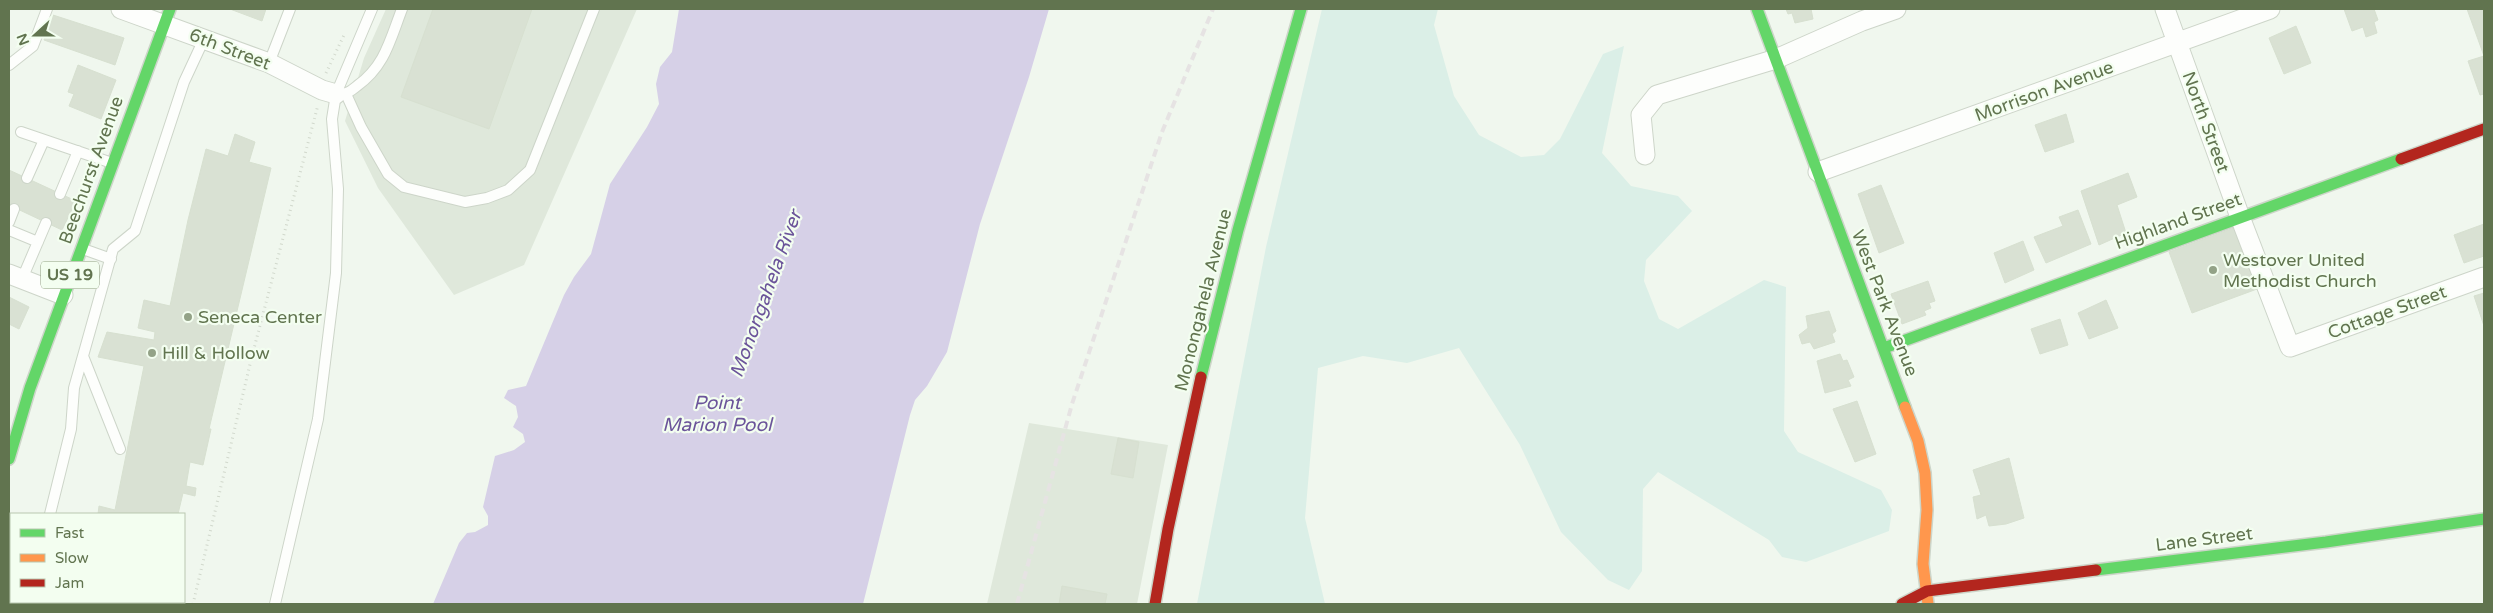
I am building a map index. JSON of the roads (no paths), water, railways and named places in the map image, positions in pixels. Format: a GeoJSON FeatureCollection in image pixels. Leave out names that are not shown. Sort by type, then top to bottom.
{"type":"FeatureCollection","features":[{"type":"Feature","properties":{"kind":"street","name":"6th Street"},"geometry":{"type":"LineString","coordinates":[[121,9],[167,17],[204,39],[269,63],[334,93]]}},
{"type":"Feature","properties":{"kind":"street","name":"Monongahela Avenue"},"geometry":{"type":"LineString","coordinates":[[1155,604],[1189,428],[1234,247],[1301,9]]}},
{"type":"Feature","properties":{"kind":"street","name":"West Park Avenue"},"geometry":{"type":"LineString","coordinates":[[1757,9],[1918,441],[1925,473],[1927,510],[1923,564],[1928,604]]}},
{"type":"Feature","properties":{"kind":"street"},"geometry":{"type":"LineString","coordinates":[[1645,155],[1641,116],[1657,95],[1776,59],[1862,20],[1896,9]]}},
{"type":"Feature","properties":{"kind":"street","name":"North Street"},"geometry":{"type":"LineString","coordinates":[[2165,9],[2240,217],[2290,347]]}},
{"type":"Feature","properties":{"kind":"street","name":"Morrison Avenue"},"geometry":{"type":"LineString","coordinates":[[1818,172],[2270,9]]}},
{"type":"Feature","properties":{"kind":"street","name":"Beechurst Avenue"},"geometry":{"type":"LineString","coordinates":[[9,459],[30,388],[63,295],[167,17]]}},
{"type":"Feature","properties":{"kind":"street","name":"Highland Street"},"geometry":{"type":"LineString","coordinates":[[1884,348],[2484,129]]}},
{"type":"Feature","properties":{"kind":"street"},"geometry":{"type":"LineString","coordinates":[[16,276],[63,295]]}},
{"type":"Feature","properties":{"kind":"street","name":"Cottage Street"},"geometry":{"type":"LineString","coordinates":[[2290,347],[2484,277]]}},
{"type":"Feature","properties":{"kind":"street","name":"Lane Street"},"geometry":{"type":"LineString","coordinates":[[1927,591],[2326,542],[2484,519]]}},
{"type":"Feature","properties":{"kind":"street"},"geometry":{"type":"LineString","coordinates":[[1902,604],[1927,591]]}},
{"type":"Feature","properties":{"kind":"lane"},"geometry":{"type":"LineString","coordinates":[[9,65],[33,46],[46,9]]}},
{"type":"Feature","properties":{"kind":"lane"},"geometry":{"type":"LineString","coordinates":[[269,63],[290,9]]}},
{"type":"Feature","properties":{"kind":"lane"},"geometry":{"type":"LineString","coordinates":[[275,604],[318,418],[336,273],[338,189],[332,119],[334,93],[372,9]]}},
{"type":"Feature","properties":{"kind":"lane"},"geometry":{"type":"LineString","coordinates":[[334,93],[372,75],[385,54],[402,9]]}},
{"type":"Feature","properties":{"kind":"lane"},"geometry":{"type":"LineString","coordinates":[[334,93],[361,127],[388,174],[404,186],[465,202],[487,198],[508,190],[530,170],[594,9]]}},
{"type":"Feature","properties":{"kind":"lane"},"geometry":{"type":"LineString","coordinates":[[50,513],[71,429],[74,388],[113,249],[135,231],[184,82],[204,39]]}},
{"type":"Feature","properties":{"kind":"lane"},"geometry":{"type":"LineString","coordinates":[[21,132],[112,163]]}},
{"type":"Feature","properties":{"kind":"lane"},"geometry":{"type":"LineString","coordinates":[[27,178],[44,140]]}},
{"type":"Feature","properties":{"kind":"lane"},"geometry":{"type":"LineString","coordinates":[[60,194],[78,151]]}},
{"type":"Feature","properties":{"kind":"lane"},"geometry":{"type":"LineString","coordinates":[[9,222],[14,209]]}},
{"type":"Feature","properties":{"kind":"lane"},"geometry":{"type":"LineString","coordinates":[[16,276],[38,242],[46,223]]}},
{"type":"Feature","properties":{"kind":"lane"},"geometry":{"type":"LineString","coordinates":[[9,230],[38,242]]}},
{"type":"Feature","properties":{"kind":"lane"},"geometry":{"type":"LineString","coordinates":[[80,248],[110,259]]}},
{"type":"Feature","properties":{"kind":"lane"},"geometry":{"type":"LineString","coordinates":[[83,356],[120,449]]}},
{"type":"Feature","properties":{"kind":"water","name":"Point Marion Pool"},"geometry":{"type":"Polygon","coordinates":[[[679,9],[1049,9],[1029,77],[980,224],[947,352],[927,386],[915,400],[910,415],[863,604],[433,604],[459,543],[467,533],[475,532],[488,525],[488,516],[483,507],[495,456],[514,450],[525,442],[523,434],[513,427],[518,417],[516,406],[504,398],[508,390],[526,386],[564,295],[574,277],[591,254],[610,184],[647,127],[659,104],[656,84],[660,67],[672,52],[679,9]]]}},
{"type":"Feature","properties":{"kind":"railway"},"geometry":{"type":"LineString","coordinates":[[1017,604],[1072,404],[1162,132],[1213,9]]}},
{"type":"Feature","properties":{"kind":"place","name":"Westover United Methodist Church"},"geometry":{"type":"Point","coordinates":[2213,270]}},
{"type":"Feature","properties":{"kind":"place","name":"Seneca Center"},"geometry":{"type":"Point","coordinates":[188,317]}},
{"type":"Feature","properties":{"kind":"place","name":"Hill & Hollow"},"geometry":{"type":"Point","coordinates":[152,353]}},
{"type":"Feature","properties":{"kind":"water label","name":"Monongahela River"},"geometry":{"type":"Point","coordinates":[766,294]}}]}
